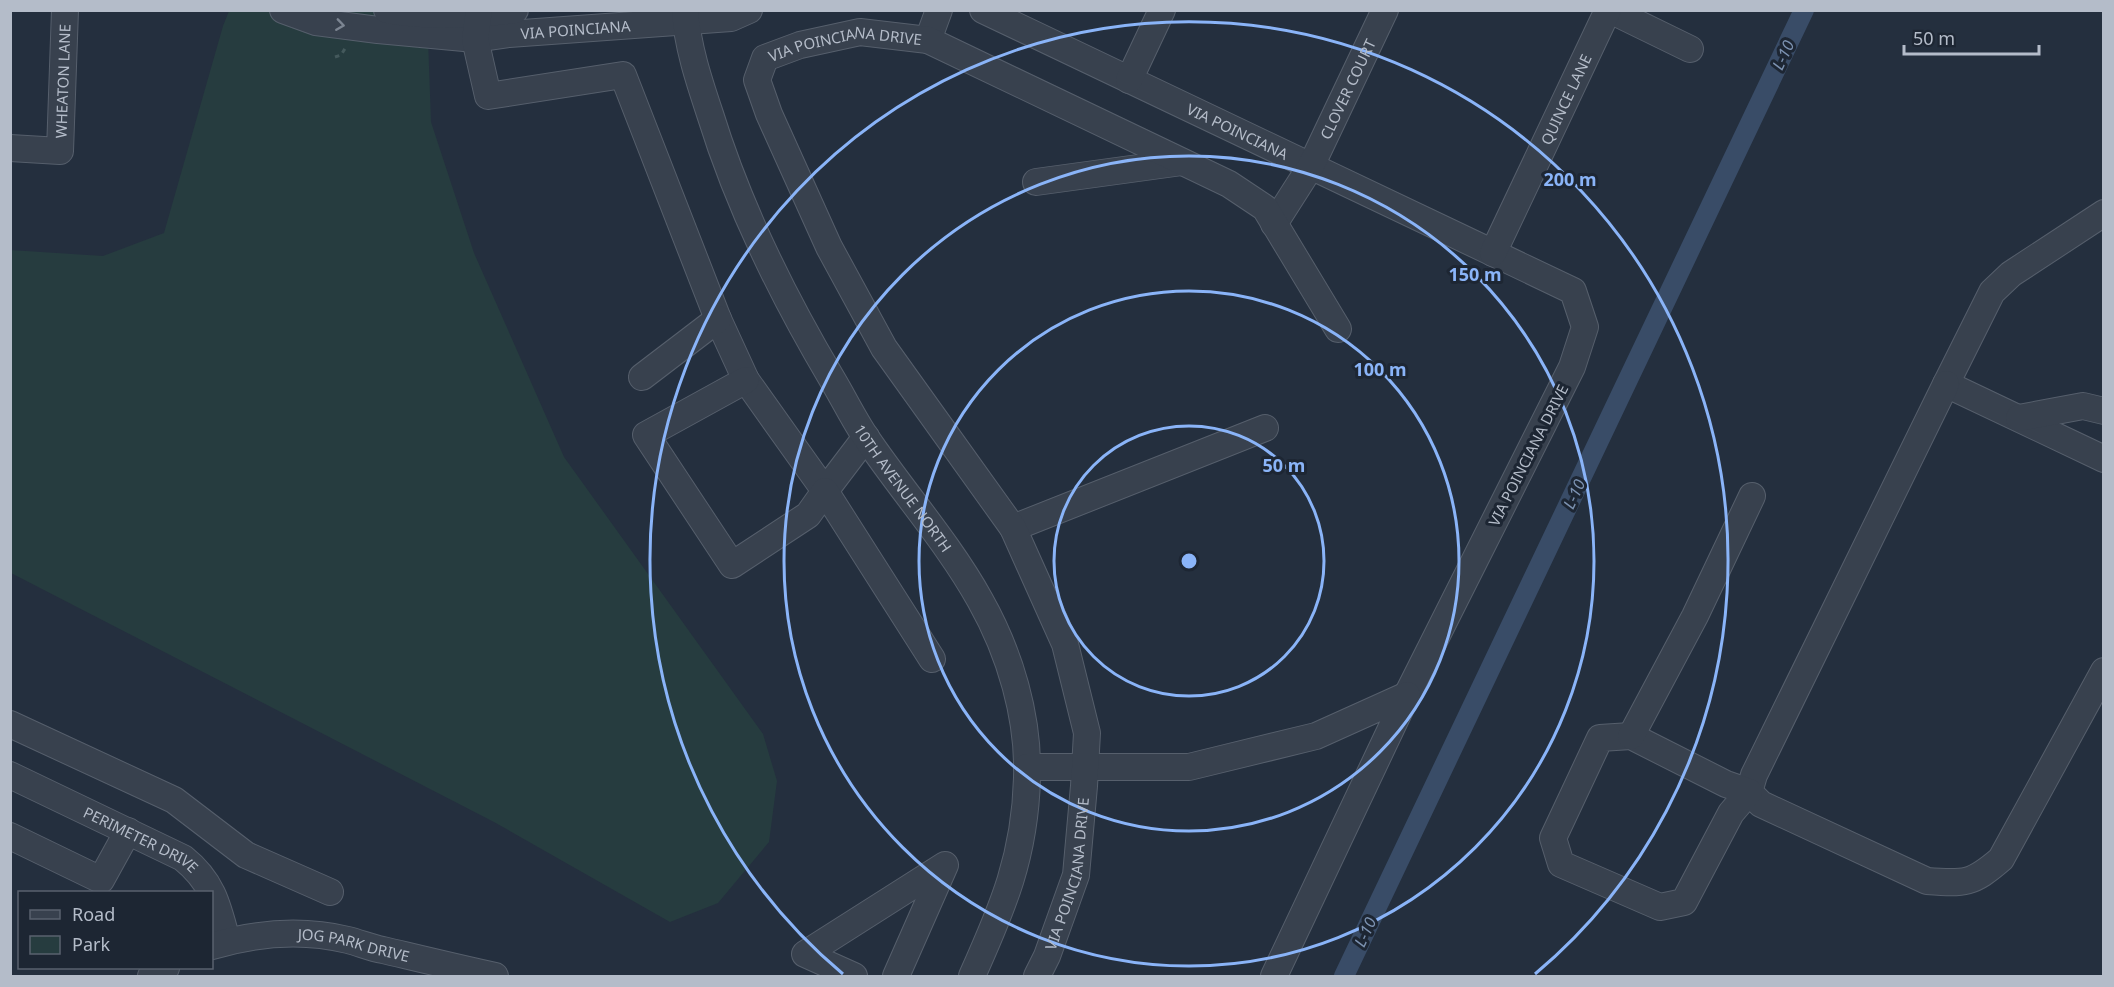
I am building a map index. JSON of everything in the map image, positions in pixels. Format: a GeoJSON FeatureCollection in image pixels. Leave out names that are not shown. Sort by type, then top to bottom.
{"type":"FeatureCollection","features":[{"type":"Feature","properties":{"kind":"street","name":"WHEATON LANE"},"geometry":{"type":"LineString","coordinates":[[10,148],[60,151],[65,10]]}},
{"type":"Feature","properties":{"kind":"street","name":"VIA POINCIANA"},"geometry":{"type":"LineString","coordinates":[[283,10],[316,22],[395,18],[477,21],[685,16],[731,18],[749,10]]}},
{"type":"Feature","properties":{"kind":"street","name":"VIA POINCIANA"},"geometry":{"type":"LineString","coordinates":[[477,21],[515,10]]}},
{"type":"Feature","properties":{"kind":"street"},"geometry":{"type":"LineString","coordinates":[[928,40],[939,10]]}},
{"type":"Feature","properties":{"kind":"street","name":"VIA POINCIANA"},"geometry":{"type":"LineString","coordinates":[[982,10],[1492,253]]}},
{"type":"Feature","properties":{"kind":"street"},"geometry":{"type":"LineString","coordinates":[[1129,80],[1162,10]]}},
{"type":"Feature","properties":{"kind":"street","name":"CLOVER COURT"},"geometry":{"type":"LineString","coordinates":[[1311,166],[1385,10]]}},
{"type":"Feature","properties":{"kind":"street"},"geometry":{"type":"LineString","coordinates":[[1609,10],[1690,48]]}},
{"type":"Feature","properties":{"kind":"street","name":"QUINCE LANE"},"geometry":{"type":"LineString","coordinates":[[1492,253],[1609,10]]}},
{"type":"Feature","properties":{"kind":"street","name":"10TH AVENUE NORTH"},"geometry":{"type":"LineString","coordinates":[[685,16],[701,86],[716,136],[745,211],[795,318],[866,437],[965,575],[999,639],[1014,680],[1022,718],[1027,767],[1025,819],[1017,862],[1004,904],[972,976]]}},
{"type":"Feature","properties":{"kind":"street"},"geometry":{"type":"LineString","coordinates":[[477,21],[488,96],[623,75],[718,319],[746,380],[825,491],[932,659]]}},
{"type":"Feature","properties":{"kind":"street","name":"VIA POINCIANA DRIVE"},"geometry":{"type":"LineString","coordinates":[[1037,976],[1047,956],[1076,875],[1087,733],[1065,644],[1013,528],[879,339],[824,237],[769,114],[758,80],[765,58],[800,45],[860,32],[928,40],[1229,184],[1265,208],[1338,329]]}},
{"type":"Feature","properties":{"kind":"street"},"geometry":{"type":"LineString","coordinates":[[1036,182],[1182,162]]}},
{"type":"Feature","properties":{"kind":"street"},"geometry":{"type":"LineString","coordinates":[[1274,224],[1311,166]]}},
{"type":"Feature","properties":{"kind":"street"},"geometry":{"type":"LineString","coordinates":[[2103,213],[2011,274],[1992,292],[1754,775],[1749,792],[1731,813],[1684,902],[1659,907],[1561,864],[1553,838],[1600,738],[1630,736],[1726,784],[1749,792],[1761,804],[1927,881],[1956,884],[1981,877],[2001,859],[2103,671]]}},
{"type":"Feature","properties":{"kind":"street","name":"VIA POINCIANA DRIVE"},"geometry":{"type":"LineString","coordinates":[[1275,976],[1407,695],[1572,367],[1585,327],[1573,291],[1492,253]]}},
{"type":"Feature","properties":{"kind":"street"},"geometry":{"type":"LineString","coordinates":[[642,377],[718,319]]}},
{"type":"Feature","properties":{"kind":"street"},"geometry":{"type":"LineString","coordinates":[[746,380],[646,435],[732,565],[808,516],[866,437]]}},
{"type":"Feature","properties":{"kind":"street"},"geometry":{"type":"LineString","coordinates":[[1946,384],[2103,459]]}},
{"type":"Feature","properties":{"kind":"street"},"geometry":{"type":"LineString","coordinates":[[2019,418],[2083,406],[2103,411]]}},
{"type":"Feature","properties":{"kind":"street"},"geometry":{"type":"LineString","coordinates":[[1013,528],[1264,428]]}},
{"type":"Feature","properties":{"kind":"street"},"geometry":{"type":"LineString","coordinates":[[1630,736],[1695,616],[1752,496]]}},
{"type":"Feature","properties":{"kind":"street"},"geometry":{"type":"LineString","coordinates":[[1027,767],[1189,767],[1316,736],[1407,695]]}},
{"type":"Feature","properties":{"kind":"street"},"geometry":{"type":"LineString","coordinates":[[10,724],[174,800],[246,855],[330,892]]}},
{"type":"Feature","properties":{"kind":"street","name":"PERIMETER DRIVE"},"geometry":{"type":"LineString","coordinates":[[10,775],[183,858],[199,872],[212,891]]}},
{"type":"Feature","properties":{"kind":"street"},"geometry":{"type":"LineString","coordinates":[[10,836],[100,880],[128,831]]}},
{"type":"Feature","properties":{"kind":"street"},"geometry":{"type":"LineString","coordinates":[[854,976],[805,954],[945,864],[896,976]]}},
{"type":"Feature","properties":{"kind":"street","name":"PERIMETER DRIVE"},"geometry":{"type":"LineString","coordinates":[[213,893],[217,903],[219,944]]}},
{"type":"Feature","properties":{"kind":"street","name":"JOG PARK DRIVE"},"geometry":{"type":"LineString","coordinates":[[219,944],[252,936],[284,933],[316,934],[495,976]]}},
{"type":"Feature","properties":{"kind":"green space"},"geometry":{"type":"Polygon","coordinates":[[[229,11],[427,11],[431,122],[474,253],[564,457],[763,734],[777,781],[769,842],[718,903],[670,922],[494,822],[11,573],[10,250],[103,256],[164,233],[229,11]]]}},
{"type":"Feature","properties":{"kind":"waterway","name":"L-10"},"geometry":{"type":"LineString","coordinates":[[1344,976],[1804,10]]}}]}
